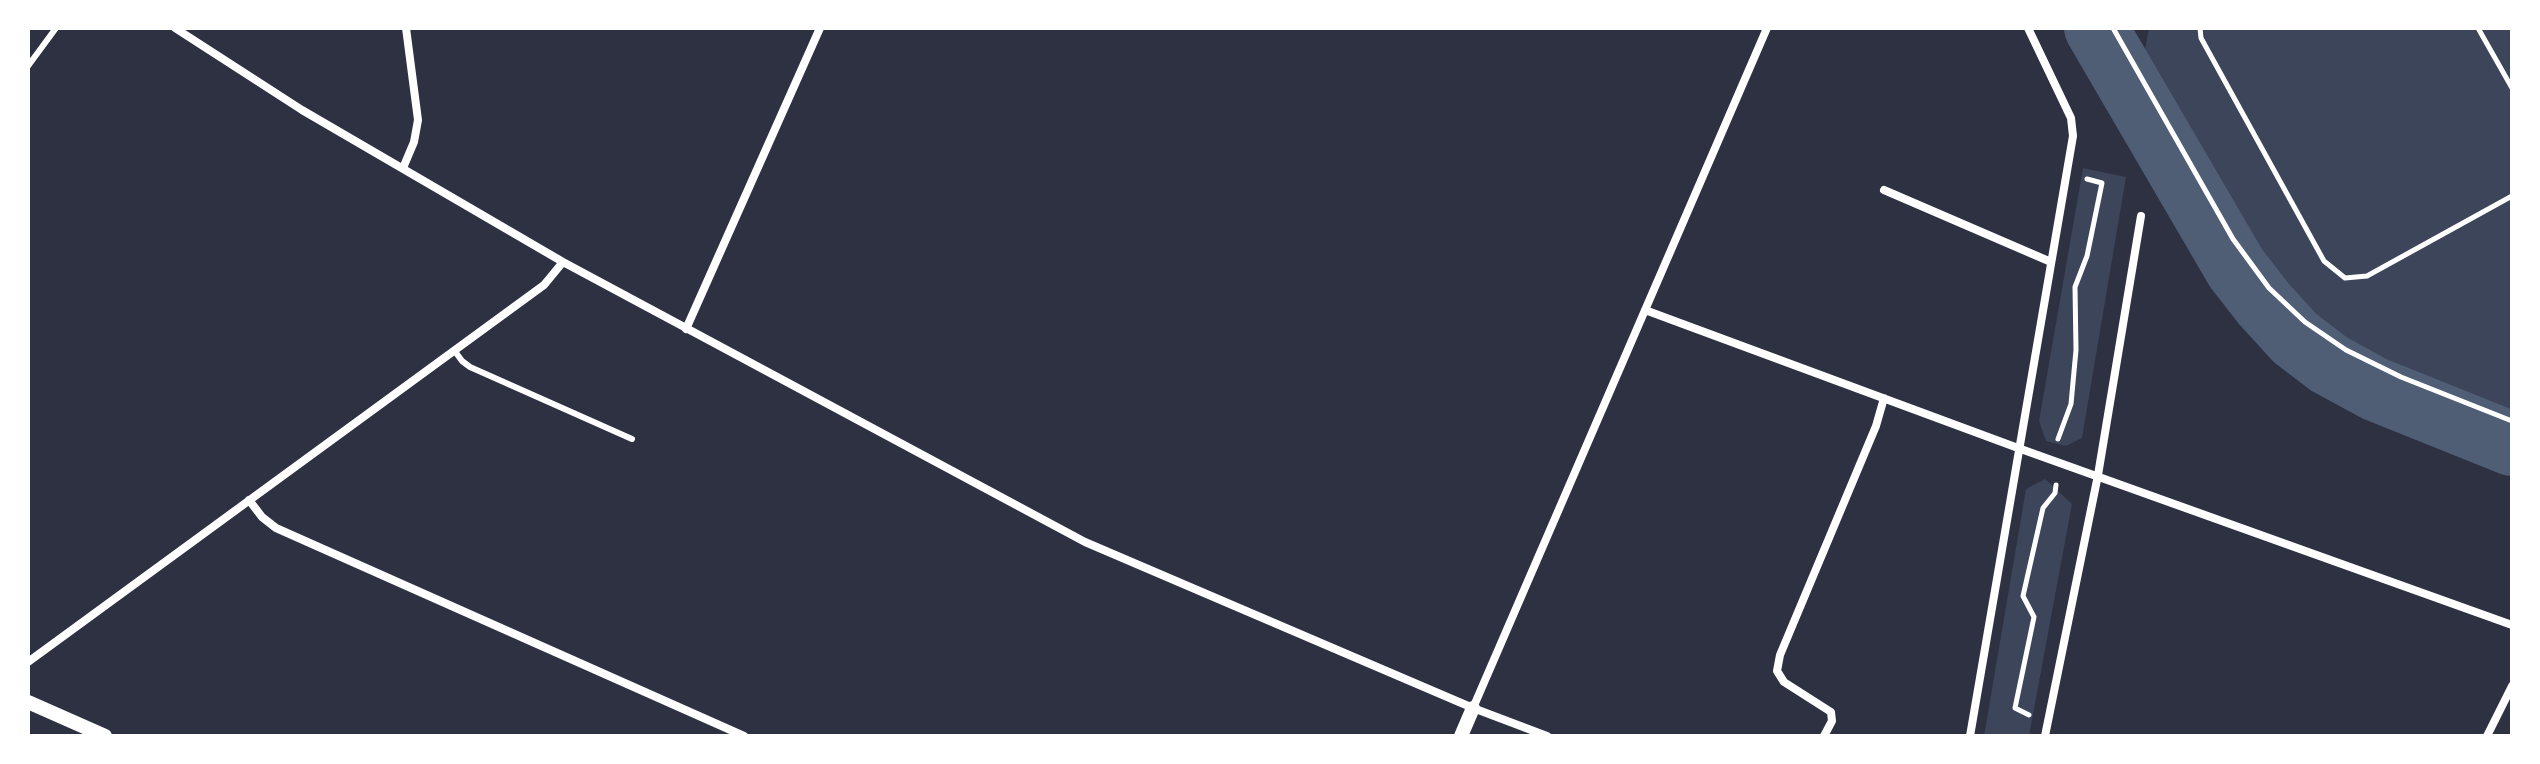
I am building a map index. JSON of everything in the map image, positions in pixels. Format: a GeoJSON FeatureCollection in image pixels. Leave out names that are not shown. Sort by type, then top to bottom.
{"type":"FeatureCollection","features":[{"type":"Feature","properties":{"kind":"street"},"geometry":{"type":"LineString","coordinates":[[175,28],[302,110],[563,262],[1085,542],[1473,708],[1547,736]]}},
{"type":"Feature","properties":{"kind":"street"},"geometry":{"type":"LineString","coordinates":[[403,168],[414,142],[418,120],[406,28]]}},
{"type":"Feature","properties":{"kind":"street"},"geometry":{"type":"LineString","coordinates":[[686,329],[820,28]]}},
{"type":"Feature","properties":{"kind":"street"},"geometry":{"type":"LineString","coordinates":[[1461,736],[1767,28]]}},
{"type":"Feature","properties":{"kind":"street"},"geometry":{"type":"LineString","coordinates":[[1970,736],[2073,136],[2071,118],[2028,28]]}},
{"type":"Feature","properties":{"kind":"street"},"geometry":{"type":"LineString","coordinates":[[1884,190],[2051,262]]}},
{"type":"Feature","properties":{"kind":"street"},"geometry":{"type":"LineString","coordinates":[[2045,736],[2098,475],[2141,216]]}},
{"type":"Feature","properties":{"kind":"street"},"geometry":{"type":"LineString","coordinates":[[28,662],[544,285],[563,262]]}},
{"type":"Feature","properties":{"kind":"street"},"geometry":{"type":"LineString","coordinates":[[1645,310],[2512,625]]}},
{"type":"Feature","properties":{"kind":"street"},"geometry":{"type":"LineString","coordinates":[[1824,736],[1832,721],[1831,712],[1825,705],[1784,682],[1777,671],[1780,655],[1876,426],[1884,398]]}},
{"type":"Feature","properties":{"kind":"street"},"geometry":{"type":"LineString","coordinates":[[249,500],[262,517],[276,528],[744,736]]}},
{"type":"Feature","properties":{"kind":"street"},"geometry":{"type":"LineString","coordinates":[[2487,736],[2512,686]]}},
{"type":"Feature","properties":{"kind":"street"},"geometry":{"type":"LineString","coordinates":[[28,702],[105,736]]}},
{"type":"Feature","properties":{"kind":"lane"},"geometry":{"type":"LineString","coordinates":[[28,66],[56,28]]}},
{"type":"Feature","properties":{"kind":"lane"},"geometry":{"type":"LineString","coordinates":[[454,350],[470,367],[632,439]]}},
{"type":"Feature","properties":{"kind":"path"},"geometry":{"type":"LineString","coordinates":[[2113,28],[2233,239],[2278,296],[2305,322],[2346,350],[2401,377],[2512,421]]}},
{"type":"Feature","properties":{"kind":"path"},"geometry":{"type":"LineString","coordinates":[[2200,28],[2201,38],[2324,261],[2345,278],[2367,276],[2512,196]]}},
{"type":"Feature","properties":{"kind":"path"},"geometry":{"type":"LineString","coordinates":[[2478,28],[2512,88]]}},
{"type":"Feature","properties":{"kind":"shaded area"},"geometry":{"type":"Polygon","coordinates":[[[2149,28],[2512,28],[2512,411],[2393,365],[2338,338],[2281,290],[2235,224],[2142,66],[2149,28]]]}},
{"type":"Feature","properties":{"kind":"shaded area"},"geometry":{"type":"Polygon","coordinates":[[[2083,168],[2126,177],[2082,438],[2066,446],[2046,441],[2039,421],[2083,168]]]}},
{"type":"Feature","properties":{"kind":"shaded area"},"geometry":{"type":"Polygon","coordinates":[[[2045,479],[2072,504],[2029,736],[1984,736],[2026,489],[2045,479]]]}},
{"type":"Feature","properties":{"kind":"waterway"},"geometry":{"type":"LineString","coordinates":[[2096,28],[2236,268],[2295,338],[2329,364],[2375,389],[2512,444]]}}]}
